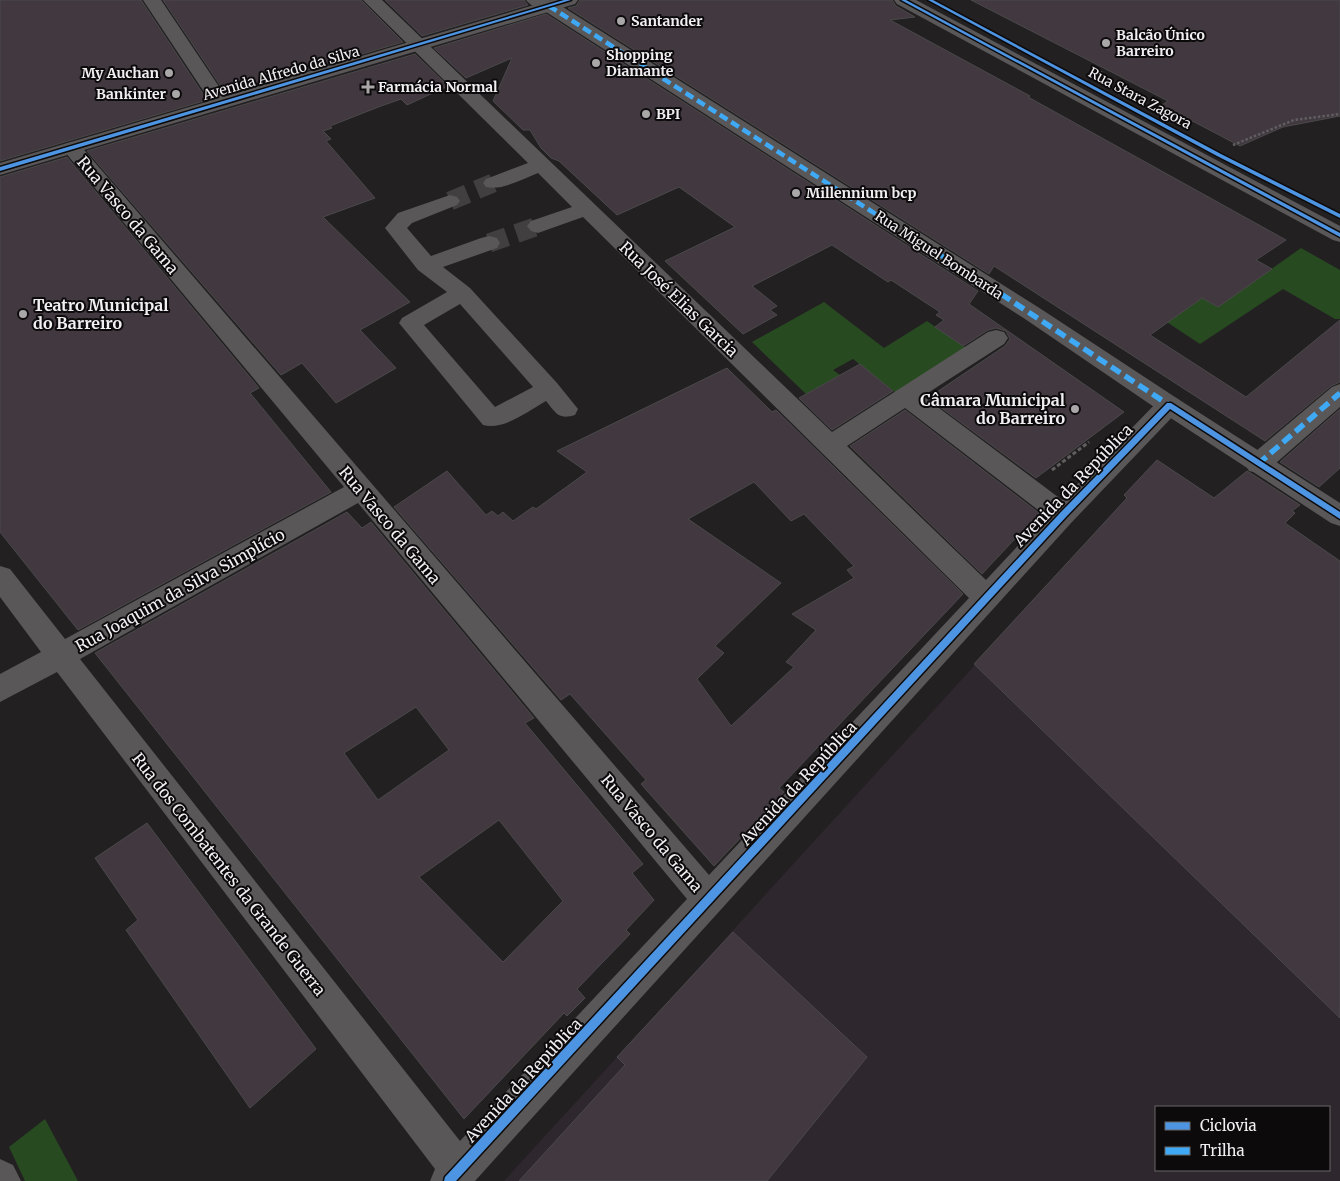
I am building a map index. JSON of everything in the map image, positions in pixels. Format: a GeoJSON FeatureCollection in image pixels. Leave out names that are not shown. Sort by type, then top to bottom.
{"type":"FeatureCollection","features":[{"type":"Feature","properties":{"kind":"street"},"geometry":{"type":"LineString","coordinates":[[152,0],[221,103]]}},
{"type":"Feature","properties":{"kind":"street","name":"Rua José Elias Garcia"},"geometry":{"type":"LineString","coordinates":[[372,0],[417,46],[986,597]]}},
{"type":"Feature","properties":{"kind":"street","name":"Avenida Alfredo da Silva"},"geometry":{"type":"LineString","coordinates":[[0,169],[417,46],[542,3],[569,0]]}},
{"type":"Feature","properties":{"kind":"street","name":"Rua Stara Zagora"},"geometry":{"type":"LineString","coordinates":[[903,0],[1340,235]]}},
{"type":"Feature","properties":{"kind":"street","name":"Rua Stara Zagora"},"geometry":{"type":"LineString","coordinates":[[930,0],[1219,155],[1340,216]]}},
{"type":"Feature","properties":{"kind":"street","name":"Rua Miguel Bombarda"},"geometry":{"type":"LineString","coordinates":[[542,3],[1033,314],[1258,464],[1340,516]]}},
{"type":"Feature","properties":{"kind":"street","name":"Rua Vasco da Gama"},"geometry":{"type":"LineString","coordinates":[[72,148],[709,900]]}},
{"type":"Feature","properties":{"kind":"street"},"geometry":{"type":"LineString","coordinates":[[493,183],[540,164]]}},
{"type":"Feature","properties":{"kind":"street"},"geometry":{"type":"LineString","coordinates":[[450,201],[405,218],[396,228],[411,250],[426,265],[462,293],[566,409]]}},
{"type":"Feature","properties":{"kind":"street"},"geometry":{"type":"LineString","coordinates":[[538,226],[586,209]]}},
{"type":"Feature","properties":{"kind":"street"},"geometry":{"type":"LineString","coordinates":[[426,265],[489,243]]}},
{"type":"Feature","properties":{"kind":"street"},"geometry":{"type":"LineString","coordinates":[[462,293],[410,323],[492,419],[549,389]]}},
{"type":"Feature","properties":{"kind":"street"},"geometry":{"type":"LineString","coordinates":[[830,445],[996,338]]}},
{"type":"Feature","properties":{"kind":"street"},"geometry":{"type":"LineString","coordinates":[[1258,464],[1340,394]]}},
{"type":"Feature","properties":{"kind":"street"},"geometry":{"type":"LineString","coordinates":[[906,396],[1062,515]]}},
{"type":"Feature","properties":{"kind":"street","name":"Avenida da República"},"geometry":{"type":"LineString","coordinates":[[454,1176],[1062,515],[1169,405]]}},
{"type":"Feature","properties":{"kind":"street","name":"Rua Joaquim da Silva Simplício"},"geometry":{"type":"LineString","coordinates":[[0,689],[360,490]]}},
{"type":"Feature","properties":{"kind":"street","name":"Rua dos Combatentes da Grande Guerra"},"geometry":{"type":"LineString","coordinates":[[0,577],[454,1176]]}},
{"type":"Feature","properties":{"kind":"path"},"geometry":{"type":"LineString","coordinates":[[1233,145],[1294,120],[1340,114]]}},
{"type":"Feature","properties":{"kind":"path"},"geometry":{"type":"LineString","coordinates":[[1333,115],[1338,120]]}},
{"type":"Feature","properties":{"kind":"path"},"geometry":{"type":"LineString","coordinates":[[1051,471],[1091,441]]}},
{"type":"Feature","properties":{"kind":"shaded area"},"geometry":{"type":"Polygon","coordinates":[[[1122,504],[1340,674],[1340,1181],[504,1181],[1122,504]]]}},
{"type":"Feature","properties":{"kind":"green space"},"geometry":{"type":"Polygon","coordinates":[[[1301,248],[1340,270],[1340,319],[1335,319],[1283,289],[1200,344],[1144,307],[1187,309],[1202,298],[1218,307],[1301,248]]]}},
{"type":"Feature","properties":{"kind":"green space"},"geometry":{"type":"Polygon","coordinates":[[[824,302],[884,348],[927,321],[966,348],[896,393],[853,359],[833,370],[840,375],[806,394],[752,342],[824,302]]]}},
{"type":"Feature","properties":{"kind":"green space"},"geometry":{"type":"Polygon","coordinates":[[[45,1119],[78,1181],[25,1181],[9,1147],[45,1119]]]}},
{"type":"Feature","properties":{"kind":"building"},"geometry":{"type":"Polygon","coordinates":[[[0,0],[141,0],[207,100],[0,161],[0,0]]]}},
{"type":"Feature","properties":{"kind":"building"},"geometry":{"type":"Polygon","coordinates":[[[163,0],[361,0],[403,42],[226,94],[163,0]]]}},
{"type":"Feature","properties":{"kind":"building"},"geometry":{"type":"Polygon","coordinates":[[[385,0],[524,0],[528,5],[422,36],[385,0]]]}},
{"type":"Feature","properties":{"kind":"building"},"geometry":{"type":"Polygon","coordinates":[[[580,0],[892,0],[896,6],[915,17],[890,20],[1030,96],[1028,97],[1286,240],[1256,260],[1272,269],[1218,307],[1202,298],[1150,335],[1246,397],[1340,320],[1340,382],[1331,386],[1265,441],[994,266],[989,274],[568,8],[576,6],[580,0]]]}},
{"type":"Feature","properties":{"kind":"building"},"geometry":{"type":"Polygon","coordinates":[[[971,0],[1340,0],[1340,116],[1283,127],[1240,146],[1162,105],[1168,101],[971,0]]]}},
{"type":"Feature","properties":{"kind":"building"},"geometry":{"type":"Polygon","coordinates":[[[546,14],[978,291],[969,304],[1124,412],[1036,478],[928,398],[1005,346],[1010,339],[1006,331],[996,328],[988,330],[963,346],[935,327],[944,320],[936,315],[940,312],[891,280],[888,282],[832,245],[752,286],[777,306],[770,310],[777,315],[743,334],[665,261],[735,227],[679,187],[617,215],[559,161],[551,158],[541,148],[530,130],[523,130],[493,101],[512,58],[466,78],[434,48],[546,14]]]}},
{"type":"Feature","properties":{"kind":"building"},"geometry":{"type":"Polygon","coordinates":[[[415,54],[448,86],[407,105],[401,99],[330,126],[332,128],[323,131],[331,139],[326,141],[375,198],[323,217],[410,302],[360,330],[396,368],[336,403],[302,363],[281,375],[87,151],[415,54]]]}},
{"type":"Feature","properties":{"kind":"building"},"geometry":{"type":"Polygon","coordinates":[[[67,157],[259,388],[250,393],[331,492],[78,630],[0,532],[0,177],[67,157]]]}},
{"type":"Feature","properties":{"kind":"building"},"geometry":{"type":"Polygon","coordinates":[[[860,364],[893,391],[832,430],[799,398],[860,364]]]}},
{"type":"Feature","properties":{"kind":"building"},"geometry":{"type":"Polygon","coordinates":[[[727,368],[772,412],[776,410],[963,594],[779,788],[784,792],[714,866],[641,784],[646,780],[570,694],[561,700],[394,507],[447,471],[486,515],[492,511],[498,516],[503,512],[513,521],[533,507],[536,509],[587,472],[557,451],[727,368]],[[754,482],[688,519],[781,583],[715,646],[724,653],[697,679],[731,726],[794,667],[786,662],[816,630],[792,614],[854,578],[847,570],[854,566],[804,514],[791,521],[754,482]]]}},
{"type":"Feature","properties":{"kind":"building"},"geometry":{"type":"Polygon","coordinates":[[[1340,409],[1340,468],[1319,487],[1280,462],[1340,409]]]}},
{"type":"Feature","properties":{"kind":"building"},"geometry":{"type":"Polygon","coordinates":[[[905,410],[1039,513],[982,574],[850,446],[905,410]]]}},
{"type":"Feature","properties":{"kind":"building"},"geometry":{"type":"Polygon","coordinates":[[[1157,460],[1214,498],[1247,471],[1300,505],[1292,511],[1295,513],[1285,523],[1340,561],[1340,1018],[974,664],[1127,498],[1124,495],[1157,460]]]}},
{"type":"Feature","properties":{"kind":"building"},"geometry":{"type":"Polygon","coordinates":[[[347,512],[362,528],[371,522],[534,718],[525,723],[643,864],[632,873],[654,900],[626,930],[630,934],[577,989],[585,998],[567,1016],[564,1013],[464,1119],[95,653],[347,512]],[[416,707],[344,753],[378,800],[449,750],[416,707]],[[499,820],[419,877],[503,962],[563,901],[499,820]]]}},
{"type":"Feature","properties":{"kind":"building"},"geometry":{"type":"Polygon","coordinates":[[[147,823],[316,1049],[250,1108],[126,930],[138,920],[95,858],[147,823]]]}},
{"type":"Feature","properties":{"kind":"building"},"geometry":{"type":"Polygon","coordinates":[[[733,932],[867,1057],[767,1181],[519,1181],[625,1065],[617,1057],[733,932]]]}},
{"type":"Feature","properties":{"kind":"tunnel"},"geometry":{"type":"LineString","coordinates":[[450,201],[493,183]]}},
{"type":"Feature","properties":{"kind":"tunnel"},"geometry":{"type":"LineString","coordinates":[[489,243],[538,226]]}},
{"type":"Feature","properties":{"kind":"marked path"},"geometry":{"type":"LineString","coordinates":[[549,6],[1033,314],[1169,405]]}},
{"type":"Feature","properties":{"kind":"marked path"},"geometry":{"type":"LineString","coordinates":[[1258,464],[1340,393]]}},
{"type":"Feature","properties":{"kind":"cycle path"},"geometry":{"type":"LineString","coordinates":[[0,169],[569,0]]}},
{"type":"Feature","properties":{"kind":"cycle path"},"geometry":{"type":"LineString","coordinates":[[903,0],[1340,235]]}},
{"type":"Feature","properties":{"kind":"cycle path"},"geometry":{"type":"LineString","coordinates":[[930,0],[1219,155],[1340,216]]}},
{"type":"Feature","properties":{"kind":"cycle path"},"geometry":{"type":"LineString","coordinates":[[449,1181],[1063,515],[1169,405],[1340,516]]}},
{"type":"Feature","properties":{"kind":"place","name":"Santander"},"geometry":{"type":"Point","coordinates":[621,21]}},
{"type":"Feature","properties":{"kind":"place","name":"Balcão Único Barreiro"},"geometry":{"type":"Point","coordinates":[1106,43]}},
{"type":"Feature","properties":{"kind":"place","name":"Shopping Diamante"},"geometry":{"type":"Point","coordinates":[596,63]}},
{"type":"Feature","properties":{"kind":"place","name":"My Auchan"},"geometry":{"type":"Point","coordinates":[169,73]}},
{"type":"Feature","properties":{"kind":"place","name":"Farmácia Normal"},"geometry":{"type":"Point","coordinates":[368,87]}},
{"type":"Feature","properties":{"kind":"place","name":"Bankinter"},"geometry":{"type":"Point","coordinates":[176,94]}},
{"type":"Feature","properties":{"kind":"place","name":"BPI"},"geometry":{"type":"Point","coordinates":[646,114]}},
{"type":"Feature","properties":{"kind":"place","name":"Millennium bcp"},"geometry":{"type":"Point","coordinates":[796,193]}},
{"type":"Feature","properties":{"kind":"place","name":"Teatro Municipal do Barreiro"},"geometry":{"type":"Point","coordinates":[23,314]}},
{"type":"Feature","properties":{"kind":"place","name":"Câmara Municipal do Barreiro"},"geometry":{"type":"Point","coordinates":[1075,409]}}]}
